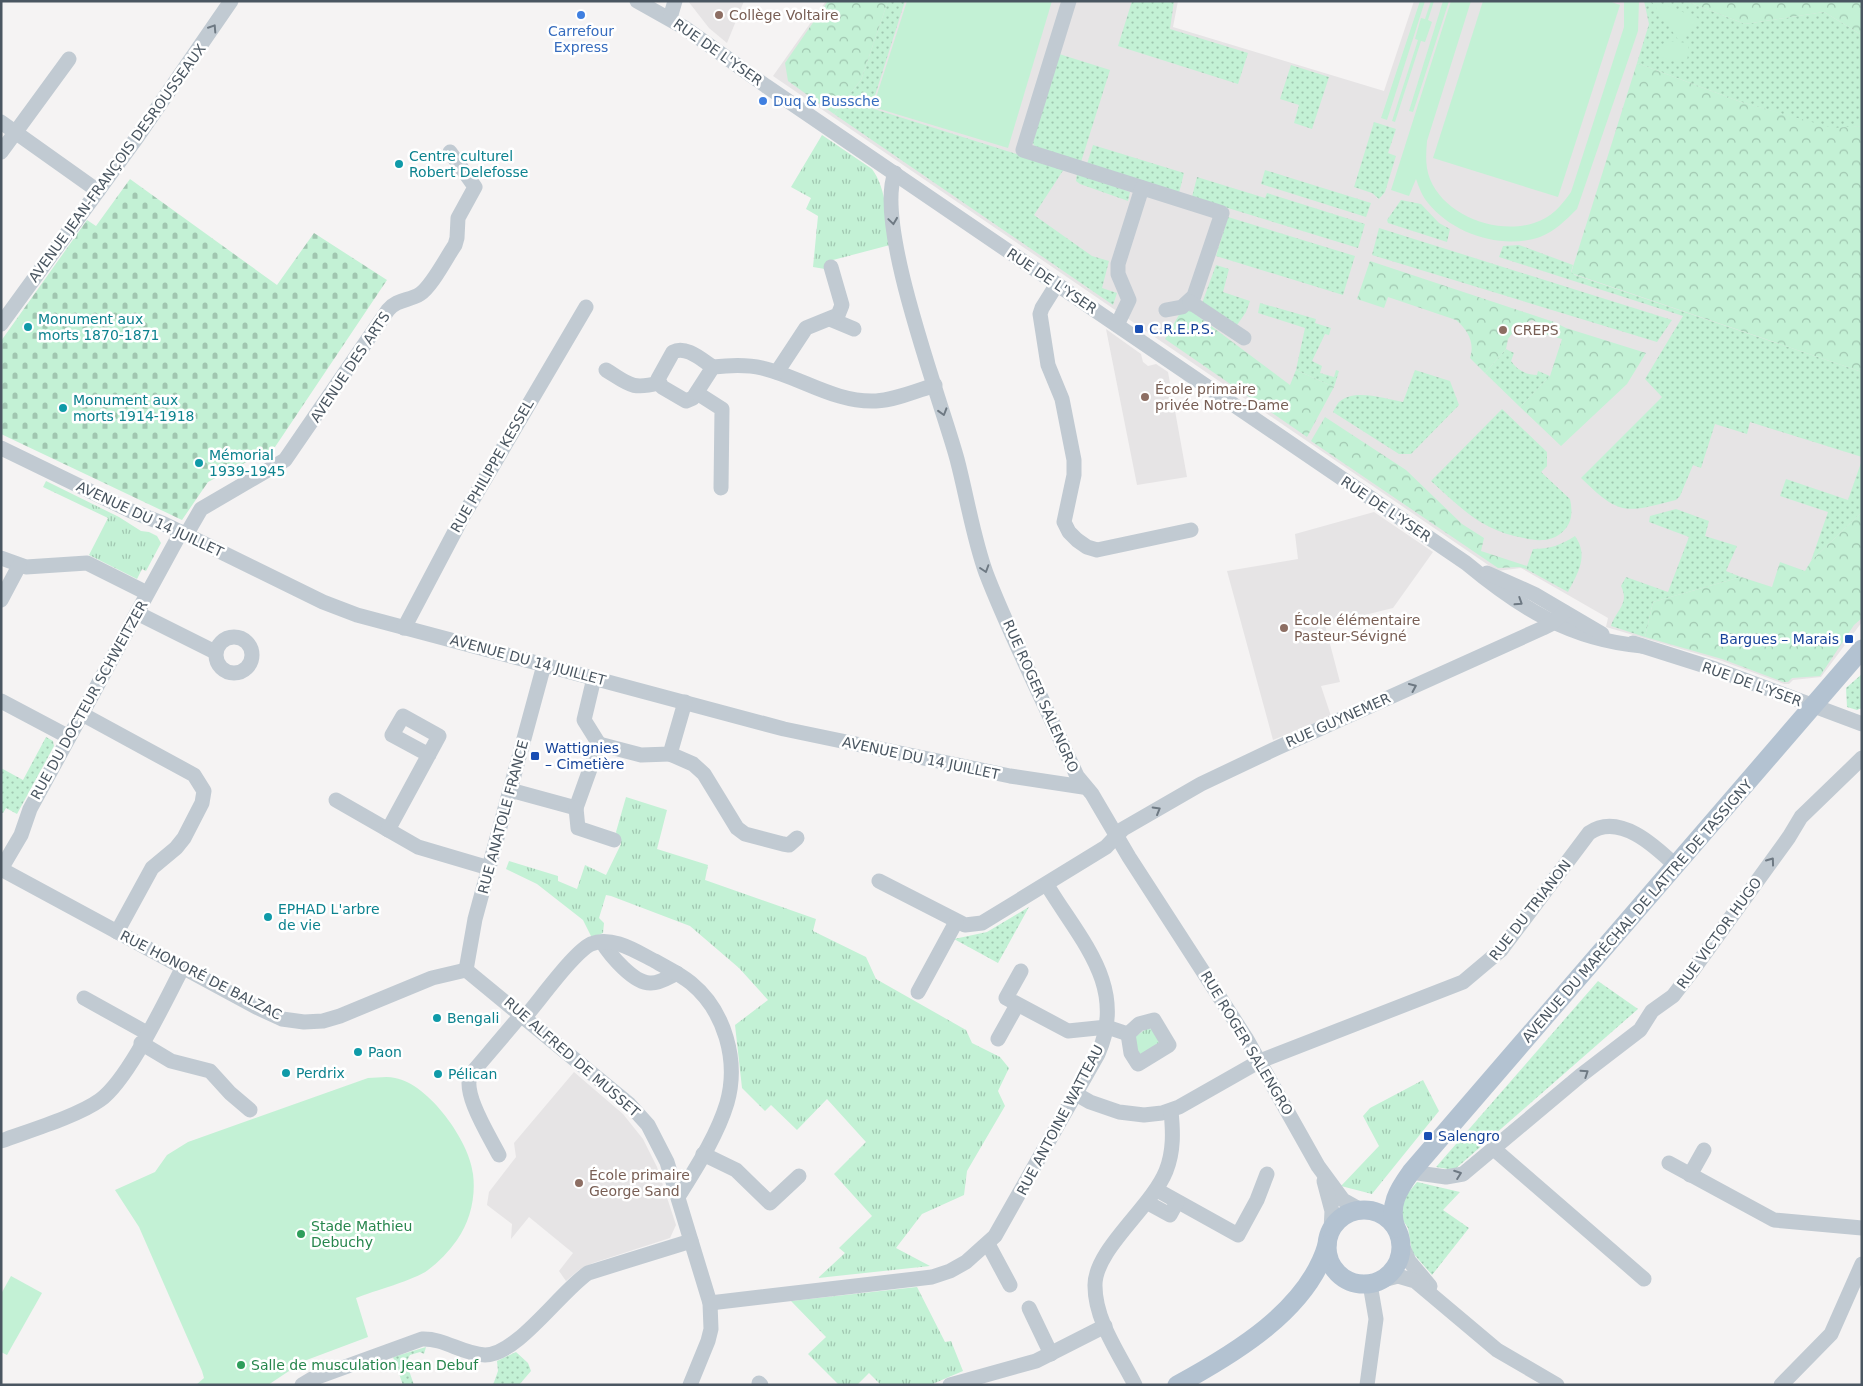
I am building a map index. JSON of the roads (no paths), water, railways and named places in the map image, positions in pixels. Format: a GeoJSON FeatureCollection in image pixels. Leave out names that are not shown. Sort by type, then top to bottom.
{"type":"FeatureCollection","features":[{"type":"Feature","properties":{"kind":"main road","name":"AVENUE DU MARÉCHAL DE LATTRE DE TASSIGNY"},"geometry":{"type":"LineString","coordinates":[[1364,1210],[1411,1172],[1862,649]]}},
{"type":"Feature","properties":{"kind":"main road","name":"AVENUE DU MARÉCHAL DE LATTRE DE TASSIGNY"},"geometry":{"type":"LineString","coordinates":[[1399,1237],[1392,1214],[1394,1201],[1411,1172]]}},
{"type":"Feature","properties":{"kind":"main road"},"geometry":{"type":"LineString","coordinates":[[1298,1298],[1318,1271],[1329,1238],[1343,1216],[1364,1210],[1384,1215],[1399,1237],[1396,1267],[1376,1282],[1356,1284],[1348,1280],[1332,1266],[1329,1238]]}},
{"type":"Feature","properties":{"kind":"main road"},"geometry":{"type":"LineString","coordinates":[[1177,1385],[1249,1339],[1298,1298],[1325,1283],[1348,1280]]}},
{"type":"Feature","properties":{"kind":"street","name":"AVENUE JEAN-FRANÇOIS DESROUSSEAUX"},"geometry":{"type":"LineString","coordinates":[[1,324],[98,191],[231,1]]}},
{"type":"Feature","properties":{"kind":"street","name":"RUE DE L'YSER"},"geometry":{"type":"LineString","coordinates":[[637,1],[670,18],[1466,563],[1495,586],[1553,623],[1602,642],[1642,646]]}},
{"type":"Feature","properties":{"kind":"street"},"geometry":{"type":"LineString","coordinates":[[670,18],[675,1]]}},
{"type":"Feature","properties":{"kind":"street"},"geometry":{"type":"LineString","coordinates":[[1068,1],[1023,150],[1222,213],[1199,286],[1190,302],[1182,307],[1166,310]]}},
{"type":"Feature","properties":{"kind":"street"},"geometry":{"type":"LineString","coordinates":[[1,152],[69,59]]}},
{"type":"Feature","properties":{"kind":"street"},"geometry":{"type":"LineString","coordinates":[[1,122],[98,191]]}},
{"type":"Feature","properties":{"kind":"street","name":"AVENUE DES ARTS"},"geometry":{"type":"LineString","coordinates":[[184,533],[201,509],[286,460],[392,306],[424,290],[455,245],[458,218],[475,187],[450,152]]}},
{"type":"Feature","properties":{"kind":"street","name":"RUE ROGER SALENGRO"},"geometry":{"type":"LineString","coordinates":[[895,173],[890,186],[898,258],[987,575],[1065,750],[1083,786],[1092,794],[1116,837],[1260,1061],[1318,1166],[1343,1200],[1364,1210]]}},
{"type":"Feature","properties":{"kind":"street"},"geometry":{"type":"LineString","coordinates":[[1117,325],[1129,302],[1127,292],[1118,274],[1118,264],[1142,188]]}},
{"type":"Feature","properties":{"kind":"street"},"geometry":{"type":"LineString","coordinates":[[777,372],[806,328],[838,315],[842,306],[830,267]]}},
{"type":"Feature","properties":{"kind":"street"},"geometry":{"type":"LineString","coordinates":[[1057,284],[1040,314],[1048,365],[1062,399],[1074,460],[1074,475],[1064,516],[1066,527],[1082,544],[1096,550],[1190,530]]}},
{"type":"Feature","properties":{"kind":"street"},"geometry":{"type":"LineString","coordinates":[[1190,302],[1244,338]]}},
{"type":"Feature","properties":{"kind":"street","name":"RUE PHILIPPE KESSEL"},"geometry":{"type":"LineString","coordinates":[[404,628],[467,510],[586,307]]}},
{"type":"Feature","properties":{"kind":"street"},"geometry":{"type":"LineString","coordinates":[[830,319],[854,329]]}},
{"type":"Feature","properties":{"kind":"street"},"geometry":{"type":"LineString","coordinates":[[659,383],[660,373],[677,350],[685,350],[713,367],[749,365],[777,372],[821,391],[865,401],[890,399],[935,385]]}},
{"type":"Feature","properties":{"kind":"street"},"geometry":{"type":"LineString","coordinates":[[659,383],[682,400],[690,400],[713,367]]}},
{"type":"Feature","properties":{"kind":"street"},"geometry":{"type":"LineString","coordinates":[[606,370],[633,386],[643,387],[659,383]]}},
{"type":"Feature","properties":{"kind":"street"},"geometry":{"type":"LineString","coordinates":[[696,393],[722,409],[721,488]]}},
{"type":"Feature","properties":{"kind":"street","name":"AVENUE DU 14 JUILLET"},"geometry":{"type":"LineString","coordinates":[[1,448],[131,511],[184,533],[323,602],[404,628],[784,729],[1010,776],[1083,786]]}},
{"type":"Feature","properties":{"kind":"street","name":"RUE DU DOCTEUR SCHWEITZER"},"geometry":{"type":"LineString","coordinates":[[1,869],[68,737],[147,593],[184,533]]}},
{"type":"Feature","properties":{"kind":"street"},"geometry":{"type":"LineString","coordinates":[[1,558],[19,566],[34,567],[87,562],[147,593]]}},
{"type":"Feature","properties":{"kind":"street","name":"RUE DE L'YSER"},"geometry":{"type":"LineString","coordinates":[[1466,563],[1534,594],[1592,629],[1714,669],[1862,724]]}},
{"type":"Feature","properties":{"kind":"street"},"geometry":{"type":"LineString","coordinates":[[1,600],[19,566]]}},
{"type":"Feature","properties":{"kind":"street","name":"RUE GUYNEMER"},"geometry":{"type":"LineString","coordinates":[[956,922],[973,926],[982,923],[1106,847],[1123,829],[1210,780],[1276,748],[1553,623],[1564,612]]}},
{"type":"Feature","properties":{"kind":"street"},"geometry":{"type":"LineString","coordinates":[[137,613],[216,652]]}},
{"type":"Feature","properties":{"kind":"street","name":"RUE ANATOLE FRANCE"},"geometry":{"type":"LineString","coordinates":[[466,970],[471,938],[544,665]]}},
{"type":"Feature","properties":{"kind":"street"},"geometry":{"type":"LineString","coordinates":[[594,678],[584,720],[599,744],[642,755],[670,754],[700,769],[725,811],[742,832],[783,844],[789,844],[797,838]]}},
{"type":"Feature","properties":{"kind":"street"},"geometry":{"type":"LineString","coordinates":[[1,701],[68,737]]}},
{"type":"Feature","properties":{"kind":"street"},"geometry":{"type":"LineString","coordinates":[[670,754],[685,702]]}},
{"type":"Feature","properties":{"kind":"street"},"geometry":{"type":"LineString","coordinates":[[82,714],[194,775],[204,791],[202,804],[184,838],[176,848],[152,868],[117,932]]}},
{"type":"Feature","properties":{"kind":"street"},"geometry":{"type":"LineString","coordinates":[[599,744],[576,808],[578,828],[614,840]]}},
{"type":"Feature","properties":{"kind":"street"},"geometry":{"type":"LineString","coordinates":[[388,830],[429,755]]}},
{"type":"Feature","properties":{"kind":"street","name":"RUE VICTOR HUGO"},"geometry":{"type":"LineString","coordinates":[[1411,1172],[1446,1177],[1460,1176],[1580,1076],[1596,1066],[1640,1030],[1652,1011],[1673,996],[1790,837],[1801,817],[1862,758]]}},
{"type":"Feature","properties":{"kind":"street"},"geometry":{"type":"LineString","coordinates":[[510,790],[576,808]]}},
{"type":"Feature","properties":{"kind":"street"},"geometry":{"type":"LineString","coordinates":[[336,800],[426,851],[489,868]]}},
{"type":"Feature","properties":{"kind":"street","name":"RUE DU TRIANON"},"geometry":{"type":"LineString","coordinates":[[1171,1111],[1260,1061],[1452,988],[1471,977],[1501,950],[1589,833],[1595,829],[1608,827],[1640,836],[1676,866]]}},
{"type":"Feature","properties":{"kind":"street","name":"RUE HONORÉ DE BALZAC"},"geometry":{"type":"LineString","coordinates":[[1,869],[271,1015],[304,1022],[340,1016],[432,978],[466,970]]}},
{"type":"Feature","properties":{"kind":"street"},"geometry":{"type":"LineString","coordinates":[[879,881],[956,922],[918,992]]}},
{"type":"Feature","properties":{"kind":"street","name":"RUE ANTOINE WATTEAU"},"geometry":{"type":"LineString","coordinates":[[710,1303],[932,1276],[958,1267],[988,1244],[1010,1212],[1098,1054],[1107,1027],[1108,1001],[1104,981],[1047,884]]}},
{"type":"Feature","properties":{"kind":"street"},"geometry":{"type":"LineString","coordinates":[[602,942],[621,965],[645,983],[657,982],[677,973]]}},
{"type":"Feature","properties":{"kind":"street"},"geometry":{"type":"LineString","coordinates":[[499,1155],[472,1101],[468,1083],[471,1074],[579,953],[593,944],[602,942],[626,947],[677,973],[696,988],[714,1010],[727,1039],[732,1060],[728,1101],[722,1118],[678,1197]]}},
{"type":"Feature","properties":{"kind":"street"},"geometry":{"type":"LineString","coordinates":[[1,1141],[100,1100],[116,1085],[183,967]]}},
{"type":"Feature","properties":{"kind":"street","name":"RUE ALFRED DE MUSSET"},"geometry":{"type":"LineString","coordinates":[[466,970],[620,1096],[642,1117],[659,1143],[678,1197],[710,1303],[711,1329],[690,1385]]}},
{"type":"Feature","properties":{"kind":"street"},"geometry":{"type":"LineString","coordinates":[[1021,971],[1006,998],[1017,1005],[1068,1031],[1107,1027],[1128,1034]]}},
{"type":"Feature","properties":{"kind":"street"},"geometry":{"type":"LineString","coordinates":[[84,998],[144,1038],[171,1061],[210,1071],[230,1094],[250,1110]]}},
{"type":"Feature","properties":{"kind":"street"},"geometry":{"type":"LineString","coordinates":[[998,1039],[1017,1005]]}},
{"type":"Feature","properties":{"kind":"street"},"geometry":{"type":"LineString","coordinates":[[1076,1094],[1096,1105],[1134,1115],[1153,1115],[1171,1111],[1171,1154],[1166,1171],[1148,1203],[1112,1247],[1097,1270],[1096,1297],[1106,1326],[1135,1385]]}},
{"type":"Feature","properties":{"kind":"street"},"geometry":{"type":"LineString","coordinates":[[1494,1149],[1644,1279]]}},
{"type":"Feature","properties":{"kind":"street"},"geometry":{"type":"LineString","coordinates":[[1690,1175],[1704,1150]]}},
{"type":"Feature","properties":{"kind":"street"},"geometry":{"type":"LineString","coordinates":[[703,1154],[736,1170],[770,1204],[799,1176]]}},
{"type":"Feature","properties":{"kind":"street"},"geometry":{"type":"LineString","coordinates":[[1669,1163],[1774,1220],[1862,1228]]}},
{"type":"Feature","properties":{"kind":"street","name":"RUE ROGER SALENGRO"},"geometry":{"type":"LineString","coordinates":[[1318,1166],[1331,1208],[1329,1238]]}},
{"type":"Feature","properties":{"kind":"street"},"geometry":{"type":"LineString","coordinates":[[1157,1190],[1238,1235],[1258,1200],[1267,1174]]}},
{"type":"Feature","properties":{"kind":"street"},"geometry":{"type":"LineString","coordinates":[[1148,1203],[1170,1214],[1176,1202]]}},
{"type":"Feature","properties":{"kind":"street"},"geometry":{"type":"LineString","coordinates":[[1399,1237],[1411,1263],[1458,1316]]}},
{"type":"Feature","properties":{"kind":"street"},"geometry":{"type":"LineString","coordinates":[[302,1385],[312,1379],[422,1339],[440,1341],[480,1354],[500,1352],[519,1338],[574,1283],[588,1273],[691,1241]]}},
{"type":"Feature","properties":{"kind":"street"},"geometry":{"type":"LineString","coordinates":[[988,1244],[1010,1284]]}},
{"type":"Feature","properties":{"kind":"street"},"geometry":{"type":"LineString","coordinates":[[1781,1385],[1831,1334],[1862,1264]]}},
{"type":"Feature","properties":{"kind":"street"},"geometry":{"type":"LineString","coordinates":[[1367,1385],[1376,1319],[1376,1282],[1398,1276],[1410,1279],[1428,1290],[1497,1350],[1557,1385]]}},
{"type":"Feature","properties":{"kind":"street"},"geometry":{"type":"LineString","coordinates":[[1029,1308],[1051,1354]]}},
{"type":"Feature","properties":{"kind":"street"},"geometry":{"type":"LineString","coordinates":[[950,1385],[1036,1361],[1106,1326]]}},
{"type":"Feature","properties":{"kind":"place","name":"Carrefour Express"},"geometry":{"type":"Point","coordinates":[581,15]}},
{"type":"Feature","properties":{"kind":"place","name":"Collège Voltaire"},"geometry":{"type":"Point","coordinates":[719,15]}},
{"type":"Feature","properties":{"kind":"place","name":"Duq & Bussche"},"geometry":{"type":"Point","coordinates":[763,101]}},
{"type":"Feature","properties":{"kind":"place","name":"Centre culturel Robert Delefosse"},"geometry":{"type":"Point","coordinates":[399,164]}},
{"type":"Feature","properties":{"kind":"place","name":"Monument aux morts 1870-1871"},"geometry":{"type":"Point","coordinates":[28,327]}},
{"type":"Feature","properties":{"kind":"place","name":"C.R.E.P.S."},"geometry":{"type":"Point","coordinates":[1139,329]}},
{"type":"Feature","properties":{"kind":"place","name":"CREPS"},"geometry":{"type":"Point","coordinates":[1503,330]}},
{"type":"Feature","properties":{"kind":"place","name":"École primaire privée Notre-Dame"},"geometry":{"type":"Point","coordinates":[1145,397]}},
{"type":"Feature","properties":{"kind":"place","name":"Monument aux morts 1914-1918"},"geometry":{"type":"Point","coordinates":[63,408]}},
{"type":"Feature","properties":{"kind":"place","name":"Mémorial 1939-1945"},"geometry":{"type":"Point","coordinates":[199,463]}},
{"type":"Feature","properties":{"kind":"place","name":"École élémentaire Pasteur-Sévigné"},"geometry":{"type":"Point","coordinates":[1284,628]}},
{"type":"Feature","properties":{"kind":"place","name":"Bargues – Marais"},"geometry":{"type":"Point","coordinates":[1849,639]}},
{"type":"Feature","properties":{"kind":"place","name":"Wattignies – Cimetière"},"geometry":{"type":"Point","coordinates":[535,756]}},
{"type":"Feature","properties":{"kind":"place","name":"EPHAD L'arbre de vie"},"geometry":{"type":"Point","coordinates":[268,917]}},
{"type":"Feature","properties":{"kind":"place","name":"Bengali"},"geometry":{"type":"Point","coordinates":[437,1018]}},
{"type":"Feature","properties":{"kind":"place","name":"Paon"},"geometry":{"type":"Point","coordinates":[358,1052]}},
{"type":"Feature","properties":{"kind":"place","name":"Perdrix"},"geometry":{"type":"Point","coordinates":[286,1073]}},
{"type":"Feature","properties":{"kind":"place","name":"Pélican"},"geometry":{"type":"Point","coordinates":[438,1074]}},
{"type":"Feature","properties":{"kind":"place","name":"Salengro"},"geometry":{"type":"Point","coordinates":[1428,1136]}},
{"type":"Feature","properties":{"kind":"place","name":"École primaire George Sand"},"geometry":{"type":"Point","coordinates":[579,1183]}},
{"type":"Feature","properties":{"kind":"place","name":"Stade Mathieu Debuchy"},"geometry":{"type":"Point","coordinates":[301,1234]}},
{"type":"Feature","properties":{"kind":"place","name":"Salle de musculation Jean Debuf"},"geometry":{"type":"Point","coordinates":[241,1365]}}]}
